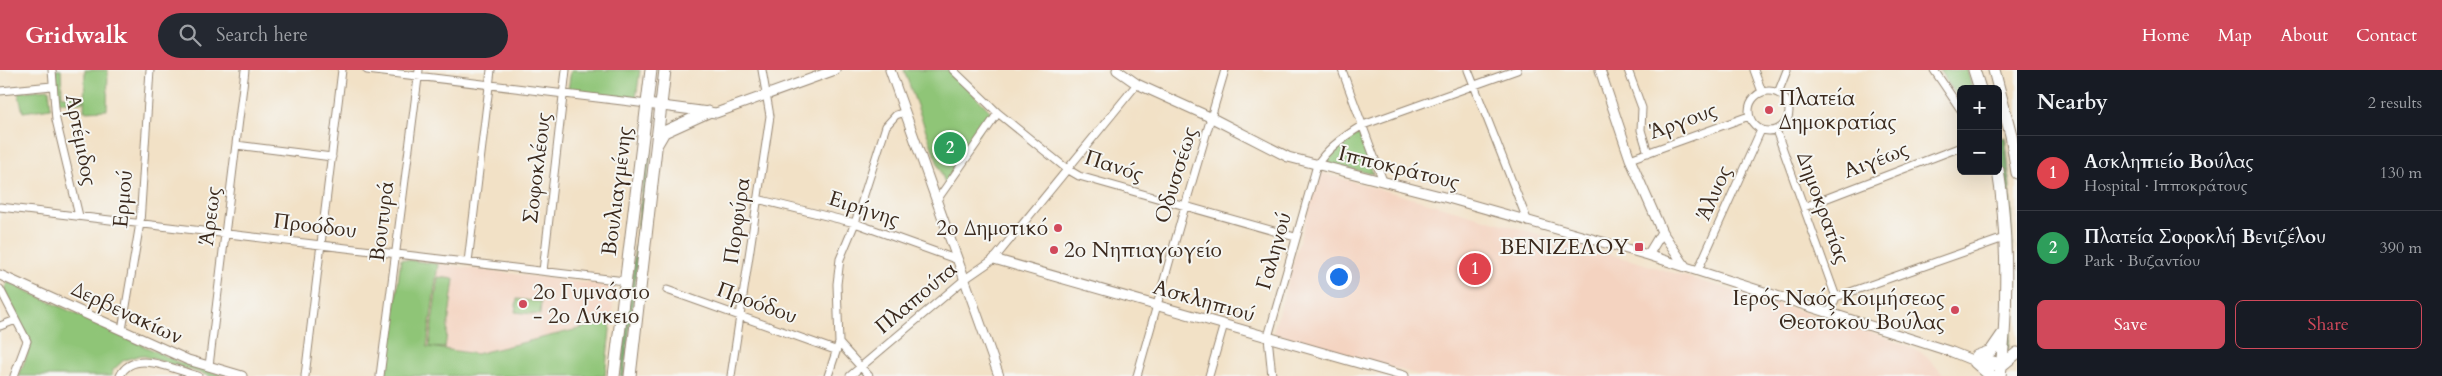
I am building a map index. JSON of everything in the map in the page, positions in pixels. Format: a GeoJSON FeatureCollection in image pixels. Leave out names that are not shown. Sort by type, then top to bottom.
{"type":"FeatureCollection","features":[{"type":"Feature","properties":{"kind":"main road","name":"Βουλιαγμένης"},"geometry":{"type":"LineString","coordinates":[[614,376],[651,70]]}},
{"type":"Feature","properties":{"kind":"main road","name":"Βουλιαγμένης"},"geometry":{"type":"LineString","coordinates":[[630,376],[665,70]]}},
{"type":"Feature","properties":{"kind":"main road"},"geometry":{"type":"LineString","coordinates":[[1974,70],[1979,85]]}},
{"type":"Feature","properties":{"kind":"main road"},"geometry":{"type":"LineString","coordinates":[[1994,70],[2011,135],[2017,173]]}},
{"type":"Feature","properties":{"kind":"main road"},"geometry":{"type":"LineString","coordinates":[[656,146],[664,132],[708,112]]}},
{"type":"Feature","properties":{"kind":"main road"},"geometry":{"type":"LineString","coordinates":[[1998,175],[2004,238],[2001,371]]}},
{"type":"Feature","properties":{"kind":"main road"},"geometry":{"type":"LineString","coordinates":[[1991,376],[1976,359],[1991,351],[2002,332]]}},
{"type":"Feature","properties":{"kind":"main road"},"geometry":{"type":"LineString","coordinates":[[2001,371],[2017,353]]}},
{"type":"Feature","properties":{"kind":"main road"},"geometry":{"type":"LineString","coordinates":[[2001,371],[2010,376]]}},
{"type":"Feature","properties":{"kind":"street","name":"Αρτέμιδος"},"geometry":{"type":"LineString","coordinates":[[52,70],[56,120],[79,216]]}},
{"type":"Feature","properties":{"kind":"street","name":"Ερμού"},"geometry":{"type":"LineString","coordinates":[[122,330],[140,224],[150,70]]}},
{"type":"Feature","properties":{"kind":"street","name":"Άρεως"},"geometry":{"type":"LineString","coordinates":[[209,366],[245,70]]}},
{"type":"Feature","properties":{"kind":"street"},"geometry":{"type":"LineString","coordinates":[[306,376],[342,70]]}},
{"type":"Feature","properties":{"kind":"street"},"geometry":{"type":"LineString","coordinates":[[367,70],[418,73],[489,86],[708,112],[725,111],[835,70]]}},
{"type":"Feature","properties":{"kind":"street"},"geometry":{"type":"LineString","coordinates":[[468,262],[491,70]]}},
{"type":"Feature","properties":{"kind":"street","name":"Σοφοκλέους"},"geometry":{"type":"LineString","coordinates":[[543,270],[566,70]]}},
{"type":"Feature","properties":{"kind":"street","name":"Πορφύρα"},"geometry":{"type":"LineString","coordinates":[[731,376],[770,116],[762,70]]}},
{"type":"Feature","properties":{"kind":"street"},"geometry":{"type":"LineString","coordinates":[[890,70],[999,376]]}},
{"type":"Feature","properties":{"kind":"street","name":"Πανός"},"geometry":{"type":"LineString","coordinates":[[953,70],[998,112],[1067,169],[1079,176],[1295,237]]}},
{"type":"Feature","properties":{"kind":"street","name":"Ιπποκράτους"},"geometry":{"type":"LineString","coordinates":[[1117,70],[1136,84],[1212,118],[1269,149],[1317,165],[1383,181],[1685,266],[1976,359],[1989,367],[2001,371]]}},
{"type":"Feature","properties":{"kind":"street","name":"Οδυσσέως"},"geometry":{"type":"LineString","coordinates":[[1138,376],[1184,206],[1225,70]]}},
{"type":"Feature","properties":{"kind":"street"},"geometry":{"type":"LineString","coordinates":[[1342,70],[1383,181]]}},
{"type":"Feature","properties":{"kind":"street"},"geometry":{"type":"LineString","coordinates":[[1468,70],[1528,222]]}},
{"type":"Feature","properties":{"kind":"street"},"geometry":{"type":"LineString","coordinates":[[1317,165],[1321,158],[1347,134],[1363,125],[1517,70]]}},
{"type":"Feature","properties":{"kind":"street"},"geometry":{"type":"LineString","coordinates":[[1600,70],[1630,160],[1662,232],[1685,266]]}},
{"type":"Feature","properties":{"kind":"street"},"geometry":{"type":"LineString","coordinates":[[1628,70],[1642,108],[1641,130],[1648,153]]}},
{"type":"Feature","properties":{"kind":"street"},"geometry":{"type":"LineString","coordinates":[[1754,70],[1762,92]]}},
{"type":"Feature","properties":{"kind":"street"},"geometry":{"type":"LineString","coordinates":[[1778,92],[1787,70]]}},
{"type":"Feature","properties":{"kind":"street"},"geometry":{"type":"LineString","coordinates":[[1934,70],[1957,104]]}},
{"type":"Feature","properties":{"kind":"street","name":"Βουτυρά"},"geometry":{"type":"LineString","coordinates":[[380,376],[418,73]]}},
{"type":"Feature","properties":{"kind":"street","name":"Πλαπούτα"},"geometry":{"type":"LineString","coordinates":[[850,376],[964,279],[994,259],[1136,84]]}},
{"type":"Feature","properties":{"kind":"street"},"geometry":{"type":"LineString","coordinates":[[0,91],[52,86]]}},
{"type":"Feature","properties":{"kind":"street"},"geometry":{"type":"LineString","coordinates":[[1762,92],[1778,92],[1783,96],[1789,108],[1786,122],[1776,130],[1761,130],[1752,122],[1749,116],[1750,104],[1757,94],[1762,92]]}},
{"type":"Feature","properties":{"kind":"street"},"geometry":{"type":"LineString","coordinates":[[828,376],[839,343],[838,284],[840,258],[855,223],[886,126],[896,115],[905,112]]}},
{"type":"Feature","properties":{"kind":"street"},"geometry":{"type":"LineString","coordinates":[[937,200],[998,112]]}},
{"type":"Feature","properties":{"kind":"street","name":"Άργους"},"geometry":{"type":"LineString","coordinates":[[1630,160],[1749,116]]}},
{"type":"Feature","properties":{"kind":"street","name":"Άλυος"},"geometry":{"type":"LineString","coordinates":[[1698,270],[1761,130]]}},
{"type":"Feature","properties":{"kind":"street","name":"Δημοκρατίας"},"geometry":{"type":"LineString","coordinates":[[1776,130],[1836,297]]}},
{"type":"Feature","properties":{"kind":"street"},"geometry":{"type":"LineString","coordinates":[[236,145],[332,157]]}},
{"type":"Feature","properties":{"kind":"street","name":"Αιγέως"},"geometry":{"type":"LineString","coordinates":[[1804,207],[1957,149]]}},
{"type":"Feature","properties":{"kind":"street","name":"Γαληνού"},"geometry":{"type":"LineString","coordinates":[[1272,376],[1268,337],[1317,165]]}},
{"type":"Feature","properties":{"kind":"street","name":"Ειρήνης"},"geometry":{"type":"LineString","coordinates":[[757,199],[855,223],[958,260]]}},
{"type":"Feature","properties":{"kind":"street","name":"Προόδου"},"geometry":{"type":"LineString","coordinates":[[0,207],[626,281]]}},
{"type":"Feature","properties":{"kind":"street"},"geometry":{"type":"LineString","coordinates":[[1648,255],[1662,232]]}},
{"type":"Feature","properties":{"kind":"street"},"geometry":{"type":"LineString","coordinates":[[1830,312],[1836,297],[2004,238]]}},
{"type":"Feature","properties":{"kind":"street","name":"Ασκληπιού"},"geometry":{"type":"LineString","coordinates":[[994,259],[1404,376]]}},
{"type":"Feature","properties":{"kind":"street","name":"Δερβενακίων"},"geometry":{"type":"LineString","coordinates":[[0,275],[188,360],[242,376]]}},
{"type":"Feature","properties":{"kind":"street"},"geometry":{"type":"LineString","coordinates":[[0,289],[27,341],[14,376]]}},
{"type":"Feature","properties":{"kind":"street","name":"Προόδου"},"geometry":{"type":"LineString","coordinates":[[666,290],[836,350]]}},
{"type":"Feature","properties":{"kind":"street"},"geometry":{"type":"LineString","coordinates":[[0,326],[16,320]]}},
{"type":"Feature","properties":{"kind":"street"},"geometry":{"type":"LineString","coordinates":[[1209,376],[1224,324]]}},
{"type":"Feature","properties":{"kind":"street"},"geometry":{"type":"LineString","coordinates":[[839,343],[869,376]]}},
{"type":"Feature","properties":{"kind":"street","name":"Δερβενακίων"},"geometry":{"type":"LineString","coordinates":[[121,374],[131,363],[142,361],[198,376]]}},
{"type":"Feature","properties":{"kind":"shaded area"},"geometry":{"type":"Polygon","coordinates":[[[1319,172],[1634,261],[1877,334],[1923,353],[1945,376],[1422,376],[1273,333],[1319,172]]]}},
{"type":"Feature","properties":{"kind":"shaded area","name":"2ο Γυμνάσιο - 2ο Λύκειο"},"geometry":{"type":"Polygon","coordinates":[[[438,264],[615,287],[611,321],[476,354],[427,347],[438,264]]]}},
{"type":"Feature","properties":{"kind":"green space"},"geometry":{"type":"Polygon","coordinates":[[[56,70],[61,70],[62,96],[83,96],[83,102],[56,102],[56,70]]]}},
{"type":"Feature","properties":{"kind":"green space"},"geometry":{"type":"Polygon","coordinates":[[[85,70],[108,70],[107,110],[84,111],[85,70]]]}},
{"type":"Feature","properties":{"kind":"green space"},"geometry":{"type":"Polygon","coordinates":[[[571,70],[640,70],[636,99],[568,90],[571,70]]]}},
{"type":"Feature","properties":{"kind":"green space"},"geometry":{"type":"Polygon","coordinates":[[[904,70],[950,70],[992,113],[945,183],[904,70]]]}},
{"type":"Feature","properties":{"kind":"green space"},"geometry":{"type":"Polygon","coordinates":[[[1939,70],[1967,70],[1971,85],[1957,85],[1957,96],[1939,70]]]}},
{"type":"Feature","properties":{"kind":"green space"},"geometry":{"type":"Polygon","coordinates":[[[49,89],[51,108],[23,112],[18,92],[49,89]]]}},
{"type":"Feature","properties":{"kind":"green space"},"geometry":{"type":"Polygon","coordinates":[[[653,110],[655,118],[624,376],[620,376],[651,112],[653,110]]]}},
{"type":"Feature","properties":{"kind":"green space"},"geometry":{"type":"Polygon","coordinates":[[[1359,133],[1373,174],[1323,163],[1342,145],[1359,133]]]}},
{"type":"Feature","properties":{"kind":"green space"},"geometry":{"type":"Polygon","coordinates":[[[2005,137],[2008,157],[2012,251],[2011,316],[2006,357],[2008,205],[2002,167],[2002,138],[2005,137]]]}},
{"type":"Feature","properties":{"kind":"green space"},"geometry":{"type":"Polygon","coordinates":[[[401,259],[438,264],[427,347],[429,347],[438,277],[454,279],[445,348],[430,347],[476,354],[611,321],[605,376],[386,376],[401,259]]]}},
{"type":"Feature","properties":{"kind":"green space"},"geometry":{"type":"Polygon","coordinates":[[[8,282],[178,362],[226,376],[210,376],[141,355],[124,360],[113,370],[112,376],[19,376],[31,344],[4,289],[8,282]]]}},
{"type":"Feature","properties":{"kind":"green space"},"geometry":{"type":"Polygon","coordinates":[[[517,299],[541,302],[540,315],[515,312],[517,299]]]}},
{"type":"Feature","properties":{"kind":"place","name":"Πλατεία Δημοκρατίας"},"geometry":{"type":"Point","coordinates":[1769,110]}},
{"type":"Feature","properties":{"kind":"place","name":"Πλατεία Σοφοκλή Βενιζέλου"},"geometry":{"type":"Point","coordinates":[950,148]}},
{"type":"Feature","properties":{"kind":"place","name":"2ο Δημοτικό"},"geometry":{"type":"Point","coordinates":[1058,228]}},
{"type":"Feature","properties":{"kind":"place","name":"ΒΕΝΙΖΕΛΟΥ"},"geometry":{"type":"Point","coordinates":[1639,247]}},
{"type":"Feature","properties":{"kind":"place","name":"2ο Νηπιαγωγείο"},"geometry":{"type":"Point","coordinates":[1054,250]}},
{"type":"Feature","properties":{"kind":"place","name":"Ασκληπιείο Βούλας"},"geometry":{"type":"Point","coordinates":[1475,269]}},
{"type":"Feature","properties":{"kind":"place","name":"2ο Γυμνάσιο - 2ο Λύκειο"},"geometry":{"type":"Point","coordinates":[523,304]}},
{"type":"Feature","properties":{"kind":"place","name":"Ιερός Ναός Κοιμήσεως Θεοτόκου Βούλας"},"geometry":{"type":"Point","coordinates":[1955,310]}}]}
